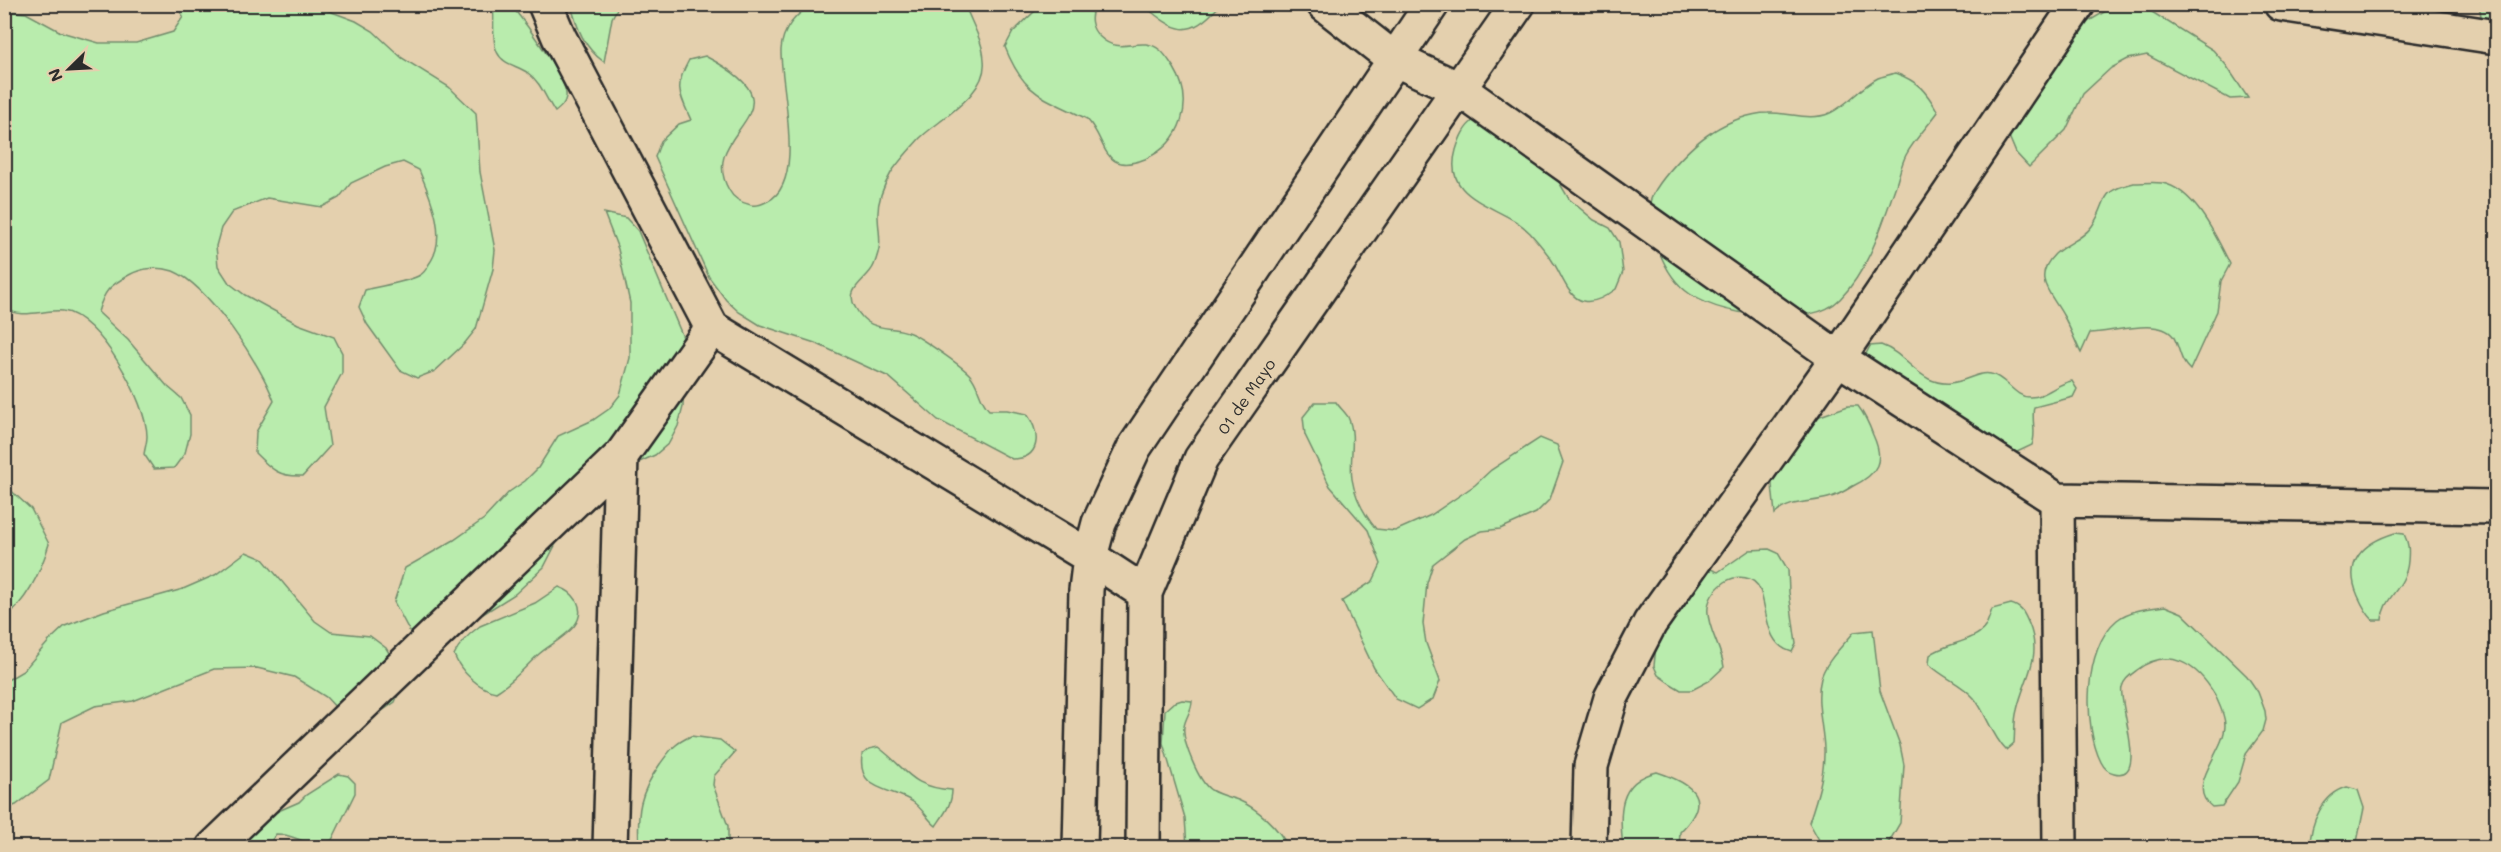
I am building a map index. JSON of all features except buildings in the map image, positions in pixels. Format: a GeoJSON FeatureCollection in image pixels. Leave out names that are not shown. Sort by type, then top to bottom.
{"type":"FeatureCollection","features":[{"type":"Feature","properties":{"kind":"street"},"geometry":{"type":"LineString","coordinates":[[545,4],[564,47],[712,328],[1145,593]]}},
{"type":"Feature","properties":{"kind":"street"},"geometry":{"type":"LineString","coordinates":[[1324,4],[1394,59],[1459,89],[1838,358],[2057,500],[2496,507]]}},
{"type":"Feature","properties":{"kind":"street"},"geometry":{"type":"LineString","coordinates":[[1080,848],[1086,590],[1089,557],[1099,523],[1134,448],[1432,4]]}},
{"type":"Feature","properties":{"kind":"street","name":"01 de Mayo"},"geometry":{"type":"LineString","coordinates":[[1143,848],[1145,593],[1201,459],[1518,4]]}},
{"type":"Feature","properties":{"kind":"street"},"geometry":{"type":"LineString","coordinates":[[1589,848],[1591,766],[1611,698],[1650,623],[1838,358],[2078,4]]}},
{"type":"Feature","properties":{"kind":"street"},"geometry":{"type":"LineString","coordinates":[[2281,4],[2496,37]]}},
{"type":"Feature","properties":{"kind":"street"},"geometry":{"type":"LineString","coordinates":[[213,848],[621,456],[712,328]]}},
{"type":"Feature","properties":{"kind":"street"},"geometry":{"type":"LineString","coordinates":[[610,848],[621,456]]}},
{"type":"Feature","properties":{"kind":"street"},"geometry":{"type":"LineString","coordinates":[[2057,500],[2060,848]]}},
{"type":"Feature","properties":{"kind":"green space"},"geometry":{"type":"Polygon","coordinates":[[[178,5],[313,5],[356,21],[373,31],[402,58],[449,87],[476,113],[480,172],[495,250],[493,269],[476,329],[464,344],[435,371],[417,378],[400,370],[367,324],[359,307],[365,290],[420,275],[435,253],[438,229],[436,217],[419,170],[403,162],[385,167],[351,183],[339,198],[322,207],[267,198],[232,212],[221,228],[216,246],[218,266],[229,283],[245,295],[298,324],[334,337],[342,353],[342,373],[324,407],[330,446],[303,476],[282,474],[266,464],[255,453],[256,432],[274,401],[268,386],[246,348],[217,309],[187,279],[173,271],[150,268],[129,275],[108,290],[98,312],[128,340],[167,386],[181,398],[190,415],[190,434],[185,453],[174,468],[154,469],[144,454],[147,436],[139,403],[118,363],[91,328],[77,316],[63,311],[26,314],[5,308],[5,11],[26,13],[61,32],[99,43],[136,43],[173,32],[183,17],[178,5]]]}},
{"type":"Feature","properties":{"kind":"green space"},"geometry":{"type":"Polygon","coordinates":[[[493,5],[511,5],[553,64],[565,89],[566,97],[555,112],[533,77],[507,62],[497,52],[494,41],[493,5]]]}},
{"type":"Feature","properties":{"kind":"green space"},"geometry":{"type":"Polygon","coordinates":[[[571,5],[619,5],[612,18],[604,62],[586,44],[571,5]]]}},
{"type":"Feature","properties":{"kind":"green space"},"geometry":{"type":"Polygon","coordinates":[[[814,5],[965,5],[984,60],[979,84],[961,104],[920,138],[891,173],[879,205],[879,251],[871,270],[855,289],[852,300],[867,322],[910,333],[959,365],[973,379],[989,410],[1007,410],[1027,414],[1035,429],[1036,437],[1036,444],[1029,455],[1012,459],[938,420],[889,377],[815,343],[760,325],[739,312],[726,300],[709,277],[655,157],[661,141],[679,124],[691,120],[680,90],[684,69],[689,60],[705,56],[736,75],[750,92],[752,107],[726,151],[722,169],[729,190],[738,200],[753,205],[768,201],[780,190],[786,174],[789,154],[782,43],[787,29],[796,17],[814,5]]]}},
{"type":"Feature","properties":{"kind":"green space"},"geometry":{"type":"Polygon","coordinates":[[[1038,5],[1095,5],[1091,18],[1092,26],[1108,43],[1123,46],[1145,44],[1153,46],[1168,59],[1180,81],[1184,94],[1184,108],[1176,132],[1158,152],[1131,163],[1120,163],[1113,160],[1107,154],[1087,119],[1047,99],[1028,86],[1012,64],[1005,47],[1013,32],[1037,9],[1038,5]]]}},
{"type":"Feature","properties":{"kind":"green space"},"geometry":{"type":"Polygon","coordinates":[[[1143,5],[1220,5],[1199,24],[1182,29],[1164,21],[1143,5]]]}},
{"type":"Feature","properties":{"kind":"green space"},"geometry":{"type":"Polygon","coordinates":[[[2116,5],[2144,7],[2213,50],[2248,98],[2230,99],[2147,55],[2128,59],[2111,68],[2083,94],[2066,130],[2029,167],[2016,153],[2008,134],[2055,41],[2116,5]]]}},
{"type":"Feature","properties":{"kind":"green space"},"geometry":{"type":"Polygon","coordinates":[[[2479,5],[2496,5],[2496,36],[2484,33],[2479,5]]]}},
{"type":"Feature","properties":{"kind":"green space"},"geometry":{"type":"Polygon","coordinates":[[[1895,73],[1921,88],[1938,112],[1906,155],[1874,245],[1859,274],[1840,299],[1826,309],[1810,314],[1755,315],[1721,308],[1700,300],[1675,280],[1661,257],[1653,235],[1649,207],[1657,188],[1665,177],[1695,145],[1725,125],[1754,115],[1776,113],[1807,117],[1822,116],[1843,105],[1878,78],[1895,73]]]}},
{"type":"Feature","properties":{"kind":"green space"},"geometry":{"type":"Polygon","coordinates":[[[1475,119],[1534,140],[1569,199],[1594,220],[1610,228],[1619,242],[1623,272],[1616,289],[1596,300],[1587,302],[1578,299],[1569,290],[1551,258],[1530,233],[1518,223],[1477,201],[1466,192],[1457,181],[1454,168],[1456,150],[1463,133],[1475,119]]]}},
{"type":"Feature","properties":{"kind":"green space"},"geometry":{"type":"Polygon","coordinates":[[[2134,183],[2162,183],[2174,187],[2185,195],[2203,216],[2230,264],[2221,281],[2217,311],[2190,370],[2173,336],[2166,330],[2157,328],[2134,327],[2090,333],[2081,353],[2066,320],[2045,285],[2044,271],[2055,254],[2088,231],[2109,194],[2122,186],[2134,183]]]}},
{"type":"Feature","properties":{"kind":"green space"},"geometry":{"type":"Polygon","coordinates":[[[604,213],[626,218],[638,231],[685,342],[683,407],[678,426],[669,443],[655,455],[617,472],[562,532],[544,567],[515,594],[483,614],[427,636],[410,632],[394,602],[405,568],[454,540],[484,519],[509,492],[538,468],[558,436],[593,420],[609,409],[620,395],[630,358],[630,303],[618,249],[604,213]]]}},
{"type":"Feature","properties":{"kind":"green space"},"geometry":{"type":"Polygon","coordinates":[[[1881,345],[1894,352],[1929,379],[1939,382],[1956,382],[1978,375],[1991,374],[2020,394],[2030,397],[2041,395],[2072,381],[2077,389],[2073,397],[2034,407],[2032,445],[2015,453],[2004,453],[1885,398],[1866,354],[1870,346],[1881,345]]]}},
{"type":"Feature","properties":{"kind":"green space"},"geometry":{"type":"Polygon","coordinates":[[[1315,402],[1336,402],[1348,417],[1352,432],[1353,486],[1361,505],[1376,529],[1395,531],[1431,515],[1475,485],[1491,470],[1540,438],[1557,445],[1563,462],[1550,499],[1536,513],[1500,529],[1482,531],[1465,539],[1433,564],[1427,583],[1423,624],[1426,643],[1440,681],[1433,699],[1417,709],[1396,699],[1374,668],[1342,601],[1373,581],[1381,564],[1368,530],[1330,486],[1305,435],[1303,417],[1315,402]]]}},
{"type":"Feature","properties":{"kind":"green space"},"geometry":{"type":"Polygon","coordinates":[[[1848,406],[1858,406],[1865,416],[1877,444],[1879,459],[1877,466],[1868,477],[1838,495],[1793,504],[1775,514],[1771,475],[1802,426],[1820,416],[1848,406]]]}},
{"type":"Feature","properties":{"kind":"green space"},"geometry":{"type":"Polygon","coordinates":[[[5,485],[31,509],[49,544],[32,584],[20,603],[5,618],[5,485]]]}},
{"type":"Feature","properties":{"kind":"green space"},"geometry":{"type":"Polygon","coordinates":[[[2395,533],[2404,534],[2407,541],[2406,571],[2386,605],[2382,620],[2373,620],[2358,596],[2354,584],[2354,564],[2365,548],[2395,533]]]}},
{"type":"Feature","properties":{"kind":"green space"},"geometry":{"type":"Polygon","coordinates":[[[1769,549],[1778,553],[1788,570],[1796,644],[1792,652],[1783,648],[1772,635],[1758,585],[1750,579],[1740,577],[1725,582],[1714,592],[1709,602],[1710,623],[1724,667],[1709,681],[1692,690],[1681,690],[1658,675],[1654,666],[1656,646],[1700,565],[1718,572],[1750,550],[1769,549]]]}},
{"type":"Feature","properties":{"kind":"green space"},"geometry":{"type":"Polygon","coordinates":[[[246,552],[263,559],[315,621],[331,632],[370,636],[386,648],[397,666],[403,683],[395,702],[379,713],[359,717],[339,711],[326,697],[294,677],[257,668],[214,669],[133,701],[95,706],[62,722],[49,780],[16,805],[5,809],[4,682],[23,671],[65,626],[104,611],[183,589],[215,575],[246,552]]]}},
{"type":"Feature","properties":{"kind":"green space"},"geometry":{"type":"Polygon","coordinates":[[[559,587],[573,596],[580,610],[579,618],[568,632],[496,692],[483,687],[466,673],[454,655],[468,636],[480,626],[535,603],[559,587]]]}},
{"type":"Feature","properties":{"kind":"green space"},"geometry":{"type":"Polygon","coordinates":[[[2011,604],[2020,609],[2026,617],[2033,636],[2034,647],[2031,668],[2016,714],[2014,743],[2006,750],[1996,738],[1974,698],[1929,664],[1930,655],[1936,651],[1980,632],[1986,625],[1992,609],[2011,604]]]}},
{"type":"Feature","properties":{"kind":"green space"},"geometry":{"type":"Polygon","coordinates":[[[2165,606],[2182,613],[2247,676],[2258,692],[2265,711],[2266,720],[2263,731],[2246,754],[2238,782],[2222,806],[2212,807],[2205,799],[2202,789],[2208,768],[2223,735],[2224,717],[2208,684],[2191,667],[2181,662],[2160,659],[2149,663],[2130,675],[2123,684],[2122,695],[2131,754],[2130,766],[2124,773],[2114,773],[2106,769],[2095,747],[2089,709],[2092,668],[2098,649],[2106,633],[2117,620],[2140,610],[2165,606]]]}},
{"type":"Feature","properties":{"kind":"green space"},"geometry":{"type":"Polygon","coordinates":[[[1873,630],[1880,691],[1900,745],[1904,765],[1900,823],[1889,842],[1879,847],[1823,847],[1809,822],[1818,795],[1823,767],[1824,748],[1819,686],[1823,672],[1854,632],[1873,630]]]}},
{"type":"Feature","properties":{"kind":"green space"},"geometry":{"type":"Polygon","coordinates":[[[1182,700],[1192,701],[1184,734],[1188,751],[1206,786],[1260,813],[1279,833],[1288,847],[1187,847],[1185,818],[1163,743],[1165,710],[1173,703],[1182,700]]]}},
{"type":"Feature","properties":{"kind":"green space"},"geometry":{"type":"Polygon","coordinates":[[[691,736],[720,740],[735,752],[714,776],[713,785],[728,826],[728,847],[639,847],[639,813],[648,785],[670,751],[691,736]]]}},
{"type":"Feature","properties":{"kind":"green space"},"geometry":{"type":"Polygon","coordinates":[[[878,747],[918,781],[952,790],[949,805],[936,826],[913,802],[870,783],[862,767],[862,755],[869,749],[878,747]]]}},
{"type":"Feature","properties":{"kind":"green space"},"geometry":{"type":"Polygon","coordinates":[[[1657,772],[1689,788],[1695,794],[1696,810],[1680,832],[1679,847],[1623,847],[1621,811],[1628,791],[1644,776],[1657,772]]]}},
{"type":"Feature","properties":{"kind":"green space"},"geometry":{"type":"Polygon","coordinates":[[[339,774],[348,776],[355,783],[355,793],[332,840],[316,844],[276,834],[267,847],[223,848],[244,826],[299,802],[339,774]]]}},
{"type":"Feature","properties":{"kind":"green space"},"geometry":{"type":"Polygon","coordinates":[[[2347,787],[2358,790],[2364,808],[2356,847],[2310,847],[2315,819],[2331,796],[2347,787]]]}}]}
